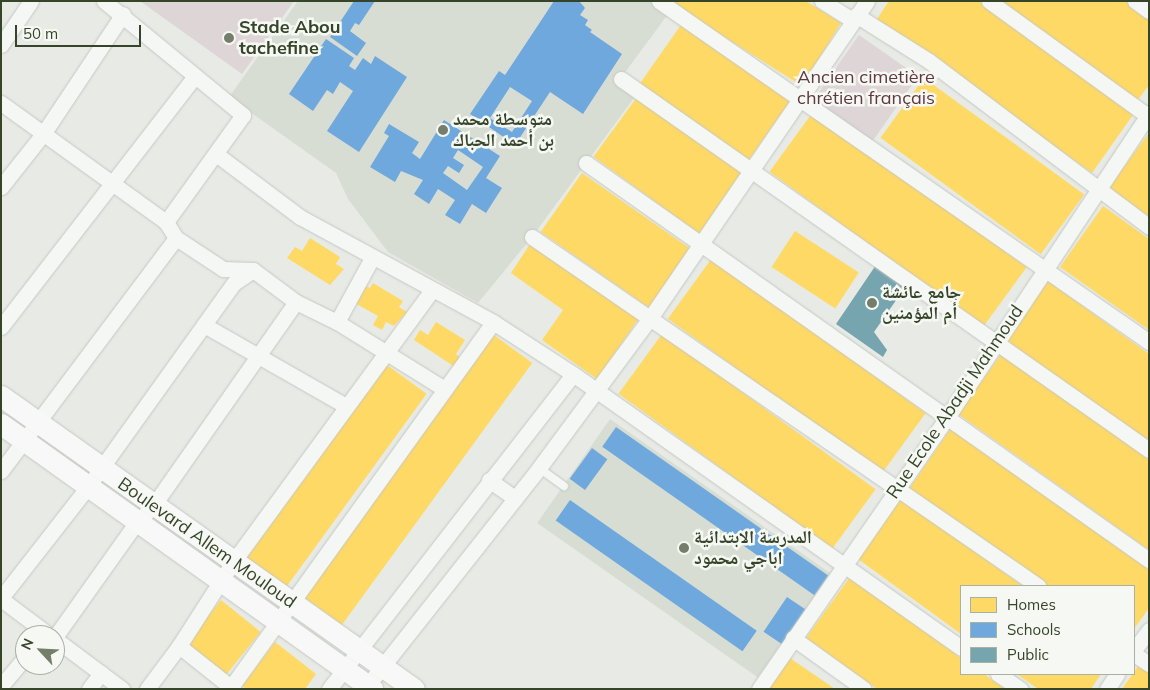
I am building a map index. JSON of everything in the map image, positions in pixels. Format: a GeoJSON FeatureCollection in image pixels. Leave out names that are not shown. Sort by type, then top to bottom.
{"type":"FeatureCollection","features":[{"type":"Feature","properties":{"kind":"main road","name":"Boulevard Allem Mouloud"},"geometry":{"type":"LineString","coordinates":[[1,396],[153,506],[414,689]]}},
{"type":"Feature","properties":{"kind":"main road","name":"Boulevard Allem Mouloud"},"geometry":{"type":"LineString","coordinates":[[1,424],[136,523],[223,581],[370,687]]}},
{"type":"Feature","properties":{"kind":"street"},"geometry":{"type":"LineString","coordinates":[[1,45],[31,1]]}},
{"type":"Feature","properties":{"kind":"street"},"geometry":{"type":"LineString","coordinates":[[104,1],[123,14],[194,77],[244,114],[166,222]]}},
{"type":"Feature","properties":{"kind":"street"},"geometry":{"type":"LineString","coordinates":[[659,1],[1149,342]]}},
{"type":"Feature","properties":{"kind":"street"},"geometry":{"type":"LineString","coordinates":[[822,1],[929,61],[1149,228]]}},
{"type":"Feature","properties":{"kind":"street"},"geometry":{"type":"LineString","coordinates":[[370,687],[383,666],[539,468],[650,318],[867,1]]}},
{"type":"Feature","properties":{"kind":"street"},"geometry":{"type":"LineString","coordinates":[[988,1],[1148,115]]}},
{"type":"Feature","properties":{"kind":"street"},"geometry":{"type":"LineString","coordinates":[[1136,1],[1149,11]]}},
{"type":"Feature","properties":{"kind":"street"},"geometry":{"type":"LineString","coordinates":[[1,187],[43,134],[123,14]]}},
{"type":"Feature","properties":{"kind":"street"},"geometry":{"type":"LineString","coordinates":[[1,327],[194,77]]}},
{"type":"Feature","properties":{"kind":"street"},"geometry":{"type":"LineString","coordinates":[[620,79],[753,170],[1149,450]]}},
{"type":"Feature","properties":{"kind":"street"},"geometry":{"type":"LineString","coordinates":[[1,103],[166,222],[176,238],[223,269],[253,270],[296,302],[336,322],[442,388]]}},
{"type":"Feature","properties":{"kind":"street","name":"Rue Ecole Abadji Mahmoud"},"geometry":{"type":"LineString","coordinates":[[759,689],[897,487],[948,416],[1148,115]]}},
{"type":"Feature","properties":{"kind":"street"},"geometry":{"type":"LineString","coordinates":[[216,154],[300,218],[493,322],[573,374],[960,647]]}},
{"type":"Feature","properties":{"kind":"street"},"geometry":{"type":"LineString","coordinates":[[586,163],[948,416],[1149,560]]}},
{"type":"Feature","properties":{"kind":"street"},"geometry":{"type":"LineString","coordinates":[[532,237],[1037,585]]}},
{"type":"Feature","properties":{"kind":"street"},"geometry":{"type":"LineString","coordinates":[[1,471],[176,238]]}},
{"type":"Feature","properties":{"kind":"street"},"geometry":{"type":"LineString","coordinates":[[336,322],[372,258]]}},
{"type":"Feature","properties":{"kind":"street"},"geometry":{"type":"LineString","coordinates":[[35,625],[1,599],[87,488],[234,283],[253,270]]}},
{"type":"Feature","properties":{"kind":"street"},"geometry":{"type":"LineString","coordinates":[[147,689],[179,646],[223,581],[233,562],[346,406],[388,353],[432,290]]}},
{"type":"Feature","properties":{"kind":"street"},"geometry":{"type":"LineString","coordinates":[[58,625],[136,523],[153,506],[296,302]]}},
{"type":"Feature","properties":{"kind":"street"},"geometry":{"type":"LineString","coordinates":[[179,646],[232,688],[442,388],[493,322]]}},
{"type":"Feature","properties":{"kind":"street"},"geometry":{"type":"LineString","coordinates":[[204,324],[346,406]]}},
{"type":"Feature","properties":{"kind":"street"},"geometry":{"type":"LineString","coordinates":[[329,689],[573,374]]}},
{"type":"Feature","properties":{"kind":"street"},"geometry":{"type":"LineString","coordinates":[[489,480],[515,498]]}},
{"type":"Feature","properties":{"kind":"street"},"geometry":{"type":"LineString","coordinates":[[1135,651],[1149,630]]}},
{"type":"Feature","properties":{"kind":"street"},"geometry":{"type":"LineString","coordinates":[[793,638],[864,689]]}},
{"type":"Feature","properties":{"kind":"street"},"geometry":{"type":"LineString","coordinates":[[65,647],[122,689]]}},
{"type":"Feature","properties":{"kind":"street"},"geometry":{"type":"LineString","coordinates":[[1135,653],[1149,664]]}},
{"type":"Feature","properties":{"kind":"street"},"geometry":{"type":"LineString","coordinates":[[1,686],[15,669]]}},
{"type":"Feature","properties":{"kind":"street"},"geometry":{"type":"LineString","coordinates":[[89,689],[101,673]]}},
{"type":"Feature","properties":{"kind":"street"},"geometry":{"type":"LineString","coordinates":[[999,675],[1020,689]]}},
{"type":"Feature","properties":{"kind":"street"},"geometry":{"type":"LineString","coordinates":[[1107,689],[1117,675]]}},
{"type":"Feature","properties":{"kind":"lane"},"geometry":{"type":"LineString","coordinates":[[539,468],[564,486]]}},
{"type":"Feature","properties":{"kind":"shaded area","name":"متوسطة محمد بن أحمد الحباك"},"geometry":{"type":"Polygon","coordinates":[[[298,1],[650,1],[668,14],[618,82],[636,95],[532,237],[478,303],[388,252],[348,199],[336,173],[229,97],[298,1]]]}},
{"type":"Feature","properties":{"kind":"shaded area","name":"المدرسة الابتدائية اباجي محمود"},"geometry":{"type":"Polygon","coordinates":[[[610,419],[830,573],[758,677],[537,523],[610,419]]]}},
{"type":"Feature","properties":{"kind":"green space","name":"Stade Abou tachefine"},"geometry":{"type":"Polygon","coordinates":[[[140,1],[294,1],[242,74],[140,1]]]}},
{"type":"Feature","properties":{"kind":"green space","name":"Ancien cimetière chrétien français"},"geometry":{"type":"Polygon","coordinates":[[[859,35],[918,76],[872,142],[813,101],[859,35]]]}},
{"type":"Feature","properties":{"kind":"building: Homes"},"geometry":{"type":"Polygon","coordinates":[[[667,1],[806,1],[841,23],[802,86],[667,1]]]}},
{"type":"Feature","properties":{"kind":"building: Homes"},"geometry":{"type":"Polygon","coordinates":[[[889,1],[980,1],[1135,112],[1092,173],[877,19],[889,1]]]}},
{"type":"Feature","properties":{"kind":"building: Homes"},"geometry":{"type":"Polygon","coordinates":[[[996,1],[1125,1],[1149,18],[1149,85],[1137,101],[996,1]]]}},
{"type":"Feature","properties":{"kind":"building: Homes"},"geometry":{"type":"Polygon","coordinates":[[[683,22],[792,98],[749,160],[640,83],[683,22]]]}},
{"type":"Feature","properties":{"kind":"building: Homes"},"geometry":{"type":"Polygon","coordinates":[[[924,78],[1084,194],[1041,254],[881,138],[924,78]]]}},
{"type":"Feature","properties":{"kind":"building: Homes"},"geometry":{"type":"Polygon","coordinates":[[[637,97],[744,175],[700,234],[594,157],[637,97]]]}},
{"type":"Feature","properties":{"kind":"building: Homes"},"geometry":{"type":"Polygon","coordinates":[[[813,112],[1027,267],[983,327],[770,172],[813,112]]]}},
{"type":"Feature","properties":{"kind":"building: Homes"},"geometry":{"type":"Polygon","coordinates":[[[1149,133],[1149,217],[1109,187],[1149,133]]]}},
{"type":"Feature","properties":{"kind":"building: Homes"},"geometry":{"type":"Polygon","coordinates":[[[582,173],[691,249],[650,308],[541,232],[582,173]]]}},
{"type":"Feature","properties":{"kind":"building: Homes"},"geometry":{"type":"Polygon","coordinates":[[[1103,206],[1149,239],[1149,330],[1060,267],[1103,206]]]}},
{"type":"Feature","properties":{"kind":"building: Homes"},"geometry":{"type":"Polygon","coordinates":[[[795,231],[859,272],[835,308],[772,267],[795,231]]]}},
{"type":"Feature","properties":{"kind":"building: Homes"},"geometry":{"type":"Polygon","coordinates":[[[310,238],[340,257],[336,264],[344,269],[330,285],[287,258],[295,247],[302,251],[310,238]]]}},
{"type":"Feature","properties":{"kind":"building: Homes"},"geometry":{"type":"Polygon","coordinates":[[[530,244],[639,318],[597,379],[542,340],[563,310],[511,273],[530,244]]]}},
{"type":"Feature","properties":{"kind":"building: Homes"},"geometry":{"type":"Polygon","coordinates":[[[712,258],[926,413],[881,474],[668,319],[712,258]]]}},
{"type":"Feature","properties":{"kind":"building: Homes"},"geometry":{"type":"Polygon","coordinates":[[[1048,281],[1149,354],[1149,445],[1005,342],[1048,281]]]}},
{"type":"Feature","properties":{"kind":"building: Homes"},"geometry":{"type":"Polygon","coordinates":[[[373,283],[403,301],[399,307],[407,312],[394,326],[386,322],[382,330],[373,325],[378,316],[353,302],[363,285],[370,288],[373,283]]]}},
{"type":"Feature","properties":{"kind":"building: Homes"},"geometry":{"type":"Polygon","coordinates":[[[436,322],[465,340],[456,354],[461,358],[455,367],[414,340],[420,330],[428,335],[436,322]]]}},
{"type":"Feature","properties":{"kind":"building: Homes"},"geometry":{"type":"Polygon","coordinates":[[[491,333],[532,363],[342,625],[301,595],[491,333]]]}},
{"type":"Feature","properties":{"kind":"building: Homes"},"geometry":{"type":"Polygon","coordinates":[[[662,334],[876,489],[832,549],[619,394],[662,334]]]}},
{"type":"Feature","properties":{"kind":"building: Homes"},"geometry":{"type":"Polygon","coordinates":[[[1002,353],[1149,459],[1149,550],[958,414],[1002,353]]]}},
{"type":"Feature","properties":{"kind":"building: Homes"},"geometry":{"type":"Polygon","coordinates":[[[387,365],[427,394],[283,591],[244,562],[387,365]]]}},
{"type":"Feature","properties":{"kind":"building: Homes"},"geometry":{"type":"Polygon","coordinates":[[[951,428],[1149,570],[1149,608],[1135,628],[1135,585],[1043,585],[909,489],[951,428]]]}},
{"type":"Feature","properties":{"kind":"building: Homes"},"geometry":{"type":"Polygon","coordinates":[[[901,499],[1022,585],[960,585],[960,633],[858,559],[901,499]]]}},
{"type":"Feature","properties":{"kind":"building: Homes"},"geometry":{"type":"Polygon","coordinates":[[[850,577],[960,657],[960,675],[985,675],[1005,689],[877,689],[806,638],[850,577]]]}},
{"type":"Feature","properties":{"kind":"building: Homes"},"geometry":{"type":"Polygon","coordinates":[[[221,600],[261,632],[225,676],[186,644],[221,600]]]}},
{"type":"Feature","properties":{"kind":"building: Homes"},"geometry":{"type":"Polygon","coordinates":[[[275,642],[316,674],[305,689],[246,689],[242,686],[275,642]]]}},
{"type":"Feature","properties":{"kind":"building: Homes"},"geometry":{"type":"Polygon","coordinates":[[[787,656],[835,689],[766,689],[787,656]]]}},
{"type":"Feature","properties":{"kind":"building: Homes"},"geometry":{"type":"Polygon","coordinates":[[[1139,665],[1149,672],[1149,689],[1122,689],[1132,675],[1135,675],[1135,671],[1139,665]]]}},
{"type":"Feature","properties":{"kind":"building: Homes"},"geometry":{"type":"Polygon","coordinates":[[[1018,675],[1100,675],[1091,689],[1038,689],[1018,675]]]}},
{"type":"Feature","properties":{"kind":"building: Schools"},"geometry":{"type":"Polygon","coordinates":[[[354,1],[375,1],[359,25],[355,23],[350,31],[366,43],[357,56],[330,37],[354,1]]]}},
{"type":"Feature","properties":{"kind":"building: Schools"},"geometry":{"type":"Polygon","coordinates":[[[554,1],[579,1],[585,8],[580,15],[588,20],[585,25],[592,30],[590,32],[622,54],[583,114],[550,92],[515,145],[470,114],[499,71],[505,75],[554,1]],[[510,87],[490,118],[512,132],[532,101],[510,87]]]}},
{"type":"Feature","properties":{"kind":"building: Schools"},"geometry":{"type":"Polygon","coordinates":[[[326,39],[354,58],[349,66],[355,70],[363,58],[371,64],[375,56],[407,77],[359,152],[327,131],[353,91],[340,82],[333,94],[327,90],[313,111],[289,94],[326,39]]]}},
{"type":"Feature","properties":{"kind":"building: Schools"},"geometry":{"type":"Polygon","coordinates":[[[444,120],[500,156],[486,178],[502,188],[486,213],[472,204],[460,224],[445,215],[455,200],[438,189],[429,204],[414,194],[423,180],[401,171],[395,182],[370,167],[389,136],[384,133],[389,124],[419,142],[412,153],[420,159],[444,120]],[[458,150],[453,158],[464,165],[459,173],[448,166],[443,173],[467,190],[483,167],[458,150]]]}},
{"type":"Feature","properties":{"kind":"building: Schools"},"geometry":{"type":"Polygon","coordinates":[[[616,427],[828,576],[814,595],[602,447],[616,427]]]}},
{"type":"Feature","properties":{"kind":"building: Schools"},"geometry":{"type":"Polygon","coordinates":[[[592,448],[607,459],[585,490],[570,479],[592,448]]]}},
{"type":"Feature","properties":{"kind":"building: Schools"},"geometry":{"type":"Polygon","coordinates":[[[570,500],[757,631],[742,651],[556,520],[570,500]]]}},
{"type":"Feature","properties":{"kind":"building: Schools"},"geometry":{"type":"Polygon","coordinates":[[[787,597],[805,609],[782,644],[764,632],[787,597]]]}},
{"type":"Feature","properties":{"kind":"building: Public","name":"جامع عائشة أم المؤمنين"},"geometry":{"type":"Polygon","coordinates":[[[878,262],[908,283],[874,332],[887,350],[883,357],[836,324],[878,262]]]}},
{"type":"Feature","properties":{"kind":"place","name":"Stade Abou tachefine"},"geometry":{"type":"Point","coordinates":[229,38]}},
{"type":"Feature","properties":{"kind":"place","name":"متوسطة محمد بن أحمد الحباك"},"geometry":{"type":"Point","coordinates":[443,130]}},
{"type":"Feature","properties":{"kind":"place","name":"جامع عائشة أم المؤمنين"},"geometry":{"type":"Point","coordinates":[872,303]}},
{"type":"Feature","properties":{"kind":"place","name":"المدرسة الابتدائية اباجي محمود"},"geometry":{"type":"Point","coordinates":[684,548]}}]}
